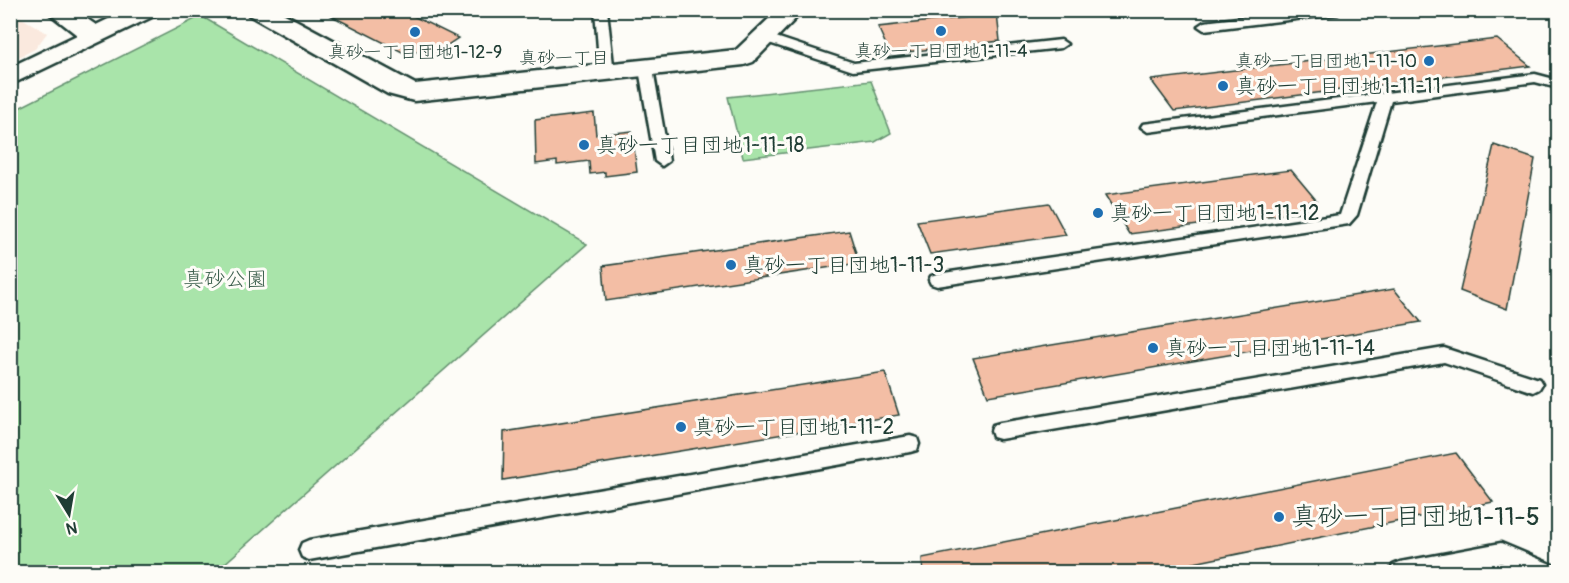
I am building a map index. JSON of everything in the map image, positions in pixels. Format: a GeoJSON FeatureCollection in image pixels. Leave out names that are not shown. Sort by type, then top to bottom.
{"type":"FeatureCollection","features":[{"type":"Feature","properties":{"kind":"street"},"geometry":{"type":"LineString","coordinates":[[57,10],[94,35]]}},
{"type":"Feature","properties":{"kind":"street"},"geometry":{"type":"LineString","coordinates":[[10,77],[147,10]]}},
{"type":"Feature","properties":{"kind":"street"},"geometry":{"type":"LineString","coordinates":[[258,10],[397,88],[414,93],[607,74],[744,57],[792,10]]}},
{"type":"Feature","properties":{"kind":"lane"},"geometry":{"type":"LineString","coordinates":[[601,10],[607,74]]}},
{"type":"Feature","properties":{"kind":"lane"},"geometry":{"type":"LineString","coordinates":[[1204,26],[1338,10]]}},
{"type":"Feature","properties":{"kind":"lane"},"geometry":{"type":"LineString","coordinates":[[764,37],[854,67],[1061,44]]}},
{"type":"Feature","properties":{"kind":"lane"},"geometry":{"type":"LineString","coordinates":[[646,69],[662,162]]}},
{"type":"Feature","properties":{"kind":"lane"},"geometry":{"type":"LineString","coordinates":[[1148,127],[1535,78],[1558,84]]}},
{"type":"Feature","properties":{"kind":"lane"},"geometry":{"type":"LineString","coordinates":[[938,280],[1344,220],[1349,215],[1385,97]]}},
{"type":"Feature","properties":{"kind":"lane"},"geometry":{"type":"LineString","coordinates":[[1000,431],[1444,355],[1533,384]]}},
{"type":"Feature","properties":{"kind":"lane"},"geometry":{"type":"LineString","coordinates":[[309,550],[910,444]]}},
{"type":"Feature","properties":{"kind":"lane"},"geometry":{"type":"LineString","coordinates":[[1400,573],[1501,553],[1546,573]]}},
{"type":"Feature","properties":{"kind":"shaded area"},"geometry":{"type":"Polygon","coordinates":[[[10,11],[47,33],[35,49],[11,61],[10,11]]]}},
{"type":"Feature","properties":{"kind":"green space","name":"真砂公園"},"geometry":{"type":"Polygon","coordinates":[[[201,16],[587,244],[215,572],[11,572],[11,112],[201,16]]]}},
{"type":"Feature","properties":{"kind":"green space"},"geometry":{"type":"Polygon","coordinates":[[[871,81],[891,133],[875,142],[743,158],[728,97],[871,81]]]}},
{"type":"Feature","properties":{"kind":"building","name":"真砂一丁目団地1-12-9"},"geometry":{"type":"Polygon","coordinates":[[[320,10],[401,10],[458,38],[431,56],[419,50],[410,56],[320,10]]]}},
{"type":"Feature","properties":{"kind":"building","name":"真砂一丁目団地1-11-4"},"geometry":{"type":"Polygon","coordinates":[[[997,14],[1000,41],[890,54],[878,27],[997,14]]]}},
{"type":"Feature","properties":{"kind":"building"},"geometry":{"type":"Polygon","coordinates":[[[1497,39],[1530,66],[1174,111],[1151,80],[1497,39]]]}},
{"type":"Feature","properties":{"kind":"building","name":"真砂一丁目団地1-11-18"},"geometry":{"type":"Polygon","coordinates":[[[594,113],[596,135],[632,131],[637,172],[605,176],[605,172],[590,174],[589,161],[557,165],[557,161],[536,164],[535,120],[594,113]]]}},
{"type":"Feature","properties":{"kind":"building"},"geometry":{"type":"Polygon","coordinates":[[[1494,145],[1535,159],[1507,309],[1460,291],[1494,145]]]}},
{"type":"Feature","properties":{"kind":"building"},"geometry":{"type":"Polygon","coordinates":[[[1291,170],[1316,200],[1299,202],[1307,211],[1129,234],[1105,195],[1291,170]]]}},
{"type":"Feature","properties":{"kind":"building"},"geometry":{"type":"Polygon","coordinates":[[[1049,203],[1066,235],[930,254],[917,221],[1049,203]]]}},
{"type":"Feature","properties":{"kind":"building","name":"真砂一丁目団地1-11-3"},"geometry":{"type":"Polygon","coordinates":[[[849,231],[859,263],[606,301],[603,266],[849,231]]]}},
{"type":"Feature","properties":{"kind":"building","name":"真砂一丁目団地1-11-14"},"geometry":{"type":"Polygon","coordinates":[[[1394,289],[1421,322],[988,396],[973,358],[1394,289]]]}},
{"type":"Feature","properties":{"kind":"building","name":"真砂一丁目団地1-11-2"},"geometry":{"type":"Polygon","coordinates":[[[885,372],[899,415],[503,480],[504,432],[885,372]]]}},
{"type":"Feature","properties":{"kind":"building","name":"真砂一丁目団地1-11-5"},"geometry":{"type":"Polygon","coordinates":[[[1456,453],[1493,502],[1184,565],[1188,573],[923,573],[922,558],[1456,453]]]}},
{"type":"Feature","properties":{"kind":"place","name":"真砂一丁目団地1-11-4"},"geometry":{"type":"Point","coordinates":[941,31]}},
{"type":"Feature","properties":{"kind":"place","name":"真砂一丁目団地1-12-9"},"geometry":{"type":"Point","coordinates":[415,32]}},
{"type":"Feature","properties":{"kind":"place","name":"真砂一丁目団地1-11-10"},"geometry":{"type":"Point","coordinates":[1429,61]}},
{"type":"Feature","properties":{"kind":"place","name":"真砂一丁目団地1-11-11"},"geometry":{"type":"Point","coordinates":[1223,86]}},
{"type":"Feature","properties":{"kind":"place","name":"真砂一丁目団地1-11-18"},"geometry":{"type":"Point","coordinates":[584,145]}},
{"type":"Feature","properties":{"kind":"place","name":"真砂一丁目団地1-11-12"},"geometry":{"type":"Point","coordinates":[1098,213]}},
{"type":"Feature","properties":{"kind":"place","name":"真砂一丁目団地1-11-3"},"geometry":{"type":"Point","coordinates":[731,265]}},
{"type":"Feature","properties":{"kind":"place","name":"真砂一丁目団地1-11-14"},"geometry":{"type":"Point","coordinates":[1153,348]}},
{"type":"Feature","properties":{"kind":"place","name":"真砂一丁目団地1-11-2"},"geometry":{"type":"Point","coordinates":[681,427]}},
{"type":"Feature","properties":{"kind":"place","name":"真砂一丁目団地1-11-5"},"geometry":{"type":"Point","coordinates":[1279,517]}},
{"type":"Feature","properties":{"kind":"district","name":"真砂一丁目"},"geometry":{"type":"Point","coordinates":[564,58]}}]}
